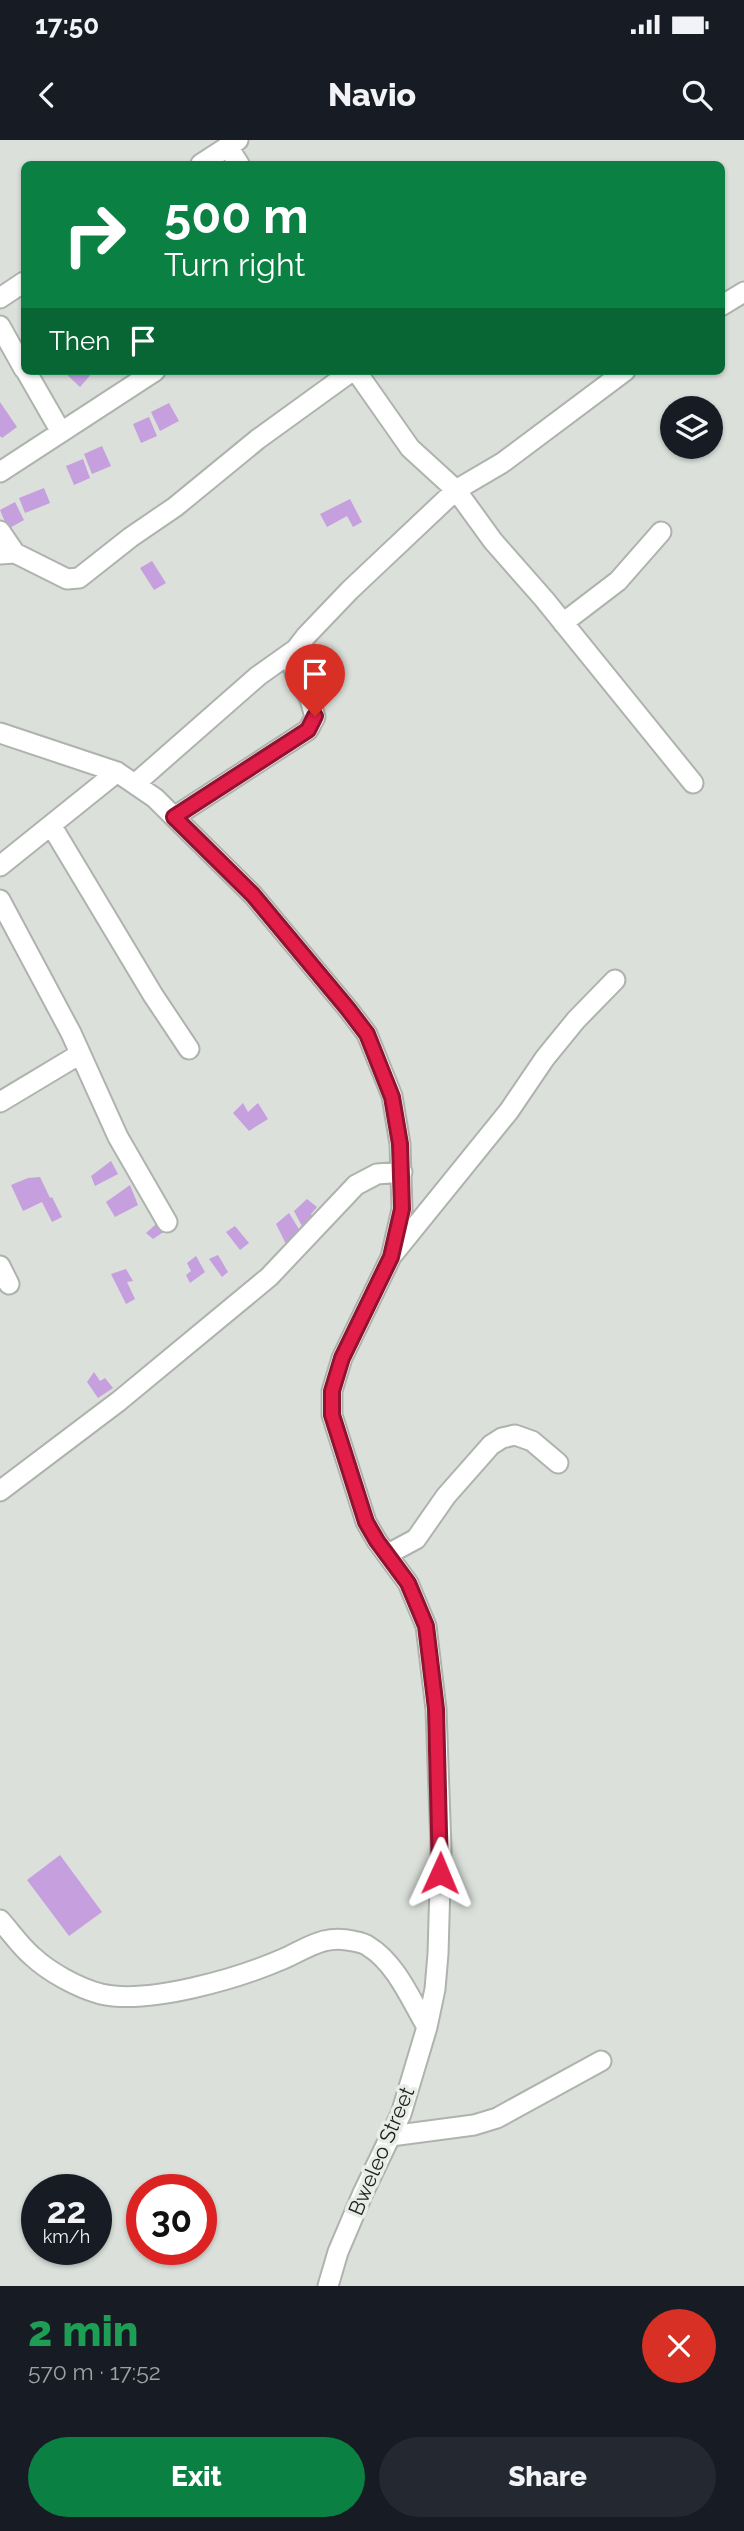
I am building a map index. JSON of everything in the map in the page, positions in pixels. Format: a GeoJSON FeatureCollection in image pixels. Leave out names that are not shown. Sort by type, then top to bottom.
{"type":"FeatureCollection","features":[{"type":"Feature","properties":{"kind":"street"},"geometry":{"type":"LineString","coordinates":[[206,161],[233,143],[238,161]]}},
{"type":"Feature","properties":{"kind":"street"},"geometry":{"type":"LineString","coordinates":[[0,298],[21,284]]}},
{"type":"Feature","properties":{"kind":"street"},"geometry":{"type":"LineString","coordinates":[[725,304],[744,292]]}},
{"type":"Feature","properties":{"kind":"street"},"geometry":{"type":"LineString","coordinates":[[0,326],[21,363]]}},
{"type":"Feature","properties":{"kind":"street"},"geometry":{"type":"LineString","coordinates":[[28,375],[61,432]]}},
{"type":"Feature","properties":{"kind":"street"},"geometry":{"type":"LineString","coordinates":[[0,472],[149,375]]}},
{"type":"Feature","properties":{"kind":"street"},"geometry":{"type":"LineString","coordinates":[[0,531],[8,554],[66,579],[79,578],[175,507],[258,439],[348,375]]}},
{"type":"Feature","properties":{"kind":"street"},"geometry":{"type":"LineString","coordinates":[[357,375],[410,448],[456,490],[493,541],[563,622],[693,783]]}},
{"type":"Feature","properties":{"kind":"street"},"geometry":{"type":"LineString","coordinates":[[136,783],[258,676],[296,649],[351,590],[456,490],[502,463],[620,375]]}},
{"type":"Feature","properties":{"kind":"street"},"geometry":{"type":"LineString","coordinates":[[563,622],[618,581],[661,532]]}},
{"type":"Feature","properties":{"kind":"street"},"geometry":{"type":"LineString","coordinates":[[174,817],[308,730],[315,716],[310,699],[295,673],[292,660],[296,649]]}},
{"type":"Feature","properties":{"kind":"street","name":"Bweleo Street"},"geometry":{"type":"LineString","coordinates":[[0,733],[117,772],[136,783],[174,817],[253,895],[367,1034],[392,1097],[402,1172],[402,1209],[391,1257],[342,1358],[332,1391],[332,1415],[366,1522],[408,1583],[426,1626],[436,1709],[441,1848],[438,1954],[435,1989],[427,2027],[401,2114],[338,2252],[328,2286]]}},
{"type":"Feature","properties":{"kind":"street"},"geometry":{"type":"LineString","coordinates":[[0,866],[117,772]]}},
{"type":"Feature","properties":{"kind":"street"},"geometry":{"type":"LineString","coordinates":[[51,825],[153,995],[189,1049]]}},
{"type":"Feature","properties":{"kind":"street"},"geometry":{"type":"LineString","coordinates":[[0,900],[80,1054],[118,1137],[167,1222]]}},
{"type":"Feature","properties":{"kind":"street"},"geometry":{"type":"LineString","coordinates":[[391,1257],[509,1111],[545,1058],[576,1020],[615,980]]}},
{"type":"Feature","properties":{"kind":"street"},"geometry":{"type":"LineString","coordinates":[[0,1102],[80,1054]]}},
{"type":"Feature","properties":{"kind":"street"},"geometry":{"type":"LineString","coordinates":[[0,1491],[118,1401],[269,1277],[356,1185],[377,1174],[402,1172]]}},
{"type":"Feature","properties":{"kind":"street"},"geometry":{"type":"LineString","coordinates":[[0,1266],[9,1284]]}},
{"type":"Feature","properties":{"kind":"street"},"geometry":{"type":"LineString","coordinates":[[388,1554],[416,1539],[446,1496],[491,1445],[502,1438],[515,1435],[532,1441],[558,1463]]}},
{"type":"Feature","properties":{"kind":"street"},"geometry":{"type":"LineString","coordinates":[[0,1920],[32,1956],[64,1978],[102,1994],[136,1996],[195,1987],[245,1974],[285,1958],[317,1941],[342,1939],[367,1945],[390,1966],[427,2027]]}},
{"type":"Feature","properties":{"kind":"street"},"geometry":{"type":"LineString","coordinates":[[391,2136],[474,2125],[497,2118],[601,2061]]}},
{"type":"Feature","properties":{"kind":"building"},"geometry":{"type":"Polygon","coordinates":[[[67,375],[90,375],[80,387],[67,375]]]}},
{"type":"Feature","properties":{"kind":"building"},"geometry":{"type":"Polygon","coordinates":[[[0,402],[17,427],[2,438],[0,436],[0,402]]]}},
{"type":"Feature","properties":{"kind":"building"},"geometry":{"type":"Polygon","coordinates":[[[169,403],[179,421],[160,431],[151,412],[169,403]]]}},
{"type":"Feature","properties":{"kind":"building"},"geometry":{"type":"Polygon","coordinates":[[[149,417],[157,436],[141,443],[133,424],[149,417]]]}},
{"type":"Feature","properties":{"kind":"building"},"geometry":{"type":"Polygon","coordinates":[[[102,446],[111,466],[92,474],[84,454],[102,446]]]}},
{"type":"Feature","properties":{"kind":"building"},"geometry":{"type":"Polygon","coordinates":[[[83,459],[90,478],[74,485],[66,466],[83,459]]]}},
{"type":"Feature","properties":{"kind":"building"},"geometry":{"type":"Polygon","coordinates":[[[44,488],[50,503],[25,513],[19,498],[44,488]]]}},
{"type":"Feature","properties":{"kind":"building"},"geometry":{"type":"Polygon","coordinates":[[[350,499],[362,522],[353,527],[347,516],[327,527],[320,514],[350,499]]]}},
{"type":"Feature","properties":{"kind":"building"},"geometry":{"type":"Polygon","coordinates":[[[15,502],[24,520],[8,529],[0,510],[15,502]]]}},
{"type":"Feature","properties":{"kind":"building"},"geometry":{"type":"Polygon","coordinates":[[[152,561],[166,583],[154,590],[140,568],[152,561]]]}},
{"type":"Feature","properties":{"kind":"building"},"geometry":{"type":"Polygon","coordinates":[[[243,1103],[248,1112],[258,1103],[268,1119],[249,1131],[233,1113],[243,1103]]]}},
{"type":"Feature","properties":{"kind":"building"},"geometry":{"type":"Polygon","coordinates":[[[111,1161],[118,1174],[95,1186],[91,1176],[111,1161]]]}},
{"type":"Feature","properties":{"kind":"building"},"geometry":{"type":"Polygon","coordinates":[[[40,1177],[62,1217],[52,1222],[42,1202],[23,1211],[11,1185],[28,1178],[40,1177]]]}},
{"type":"Feature","properties":{"kind":"building"},"geometry":{"type":"Polygon","coordinates":[[[130,1185],[138,1205],[115,1217],[106,1202],[130,1185]]]}},
{"type":"Feature","properties":{"kind":"building"},"geometry":{"type":"Polygon","coordinates":[[[307,1199],[317,1207],[311,1214],[314,1222],[303,1228],[294,1211],[307,1199]]]}},
{"type":"Feature","properties":{"kind":"building"},"geometry":{"type":"Polygon","coordinates":[[[289,1213],[302,1234],[286,1244],[276,1224],[289,1213]]]}},
{"type":"Feature","properties":{"kind":"building"},"geometry":{"type":"Polygon","coordinates":[[[164,1217],[168,1229],[153,1239],[146,1233],[164,1217]]]}},
{"type":"Feature","properties":{"kind":"building"},"geometry":{"type":"Polygon","coordinates":[[[235,1226],[249,1243],[240,1250],[226,1232],[235,1226]]]}},
{"type":"Feature","properties":{"kind":"building"},"geometry":{"type":"Polygon","coordinates":[[[218,1255],[228,1272],[222,1277],[209,1259],[218,1255]]]}},
{"type":"Feature","properties":{"kind":"building"},"geometry":{"type":"Polygon","coordinates":[[[196,1256],[205,1272],[190,1283],[186,1275],[191,1271],[187,1263],[196,1256]]]}},
{"type":"Feature","properties":{"kind":"building"},"geometry":{"type":"Polygon","coordinates":[[[126,1269],[133,1281],[127,1282],[135,1299],[126,1304],[111,1274],[126,1269]]]}},
{"type":"Feature","properties":{"kind":"building"},"geometry":{"type":"Polygon","coordinates":[[[94,1372],[100,1381],[105,1378],[113,1388],[98,1398],[87,1382],[94,1372]]]}},
{"type":"Feature","properties":{"kind":"building"},"geometry":{"type":"Polygon","coordinates":[[[60,1855],[102,1912],[69,1936],[27,1880],[60,1855]]]}},
{"type":"Feature","properties":{"kind":"route"},"geometry":{"type":"LineString","coordinates":[[315,716],[308,730],[174,817],[230,870],[271,914],[348,1009],[367,1034],[392,1097],[400,1144],[402,1209],[391,1257],[342,1358],[332,1391],[332,1415],[366,1522],[408,1583],[426,1626],[436,1709],[440,1873]]}}]}
